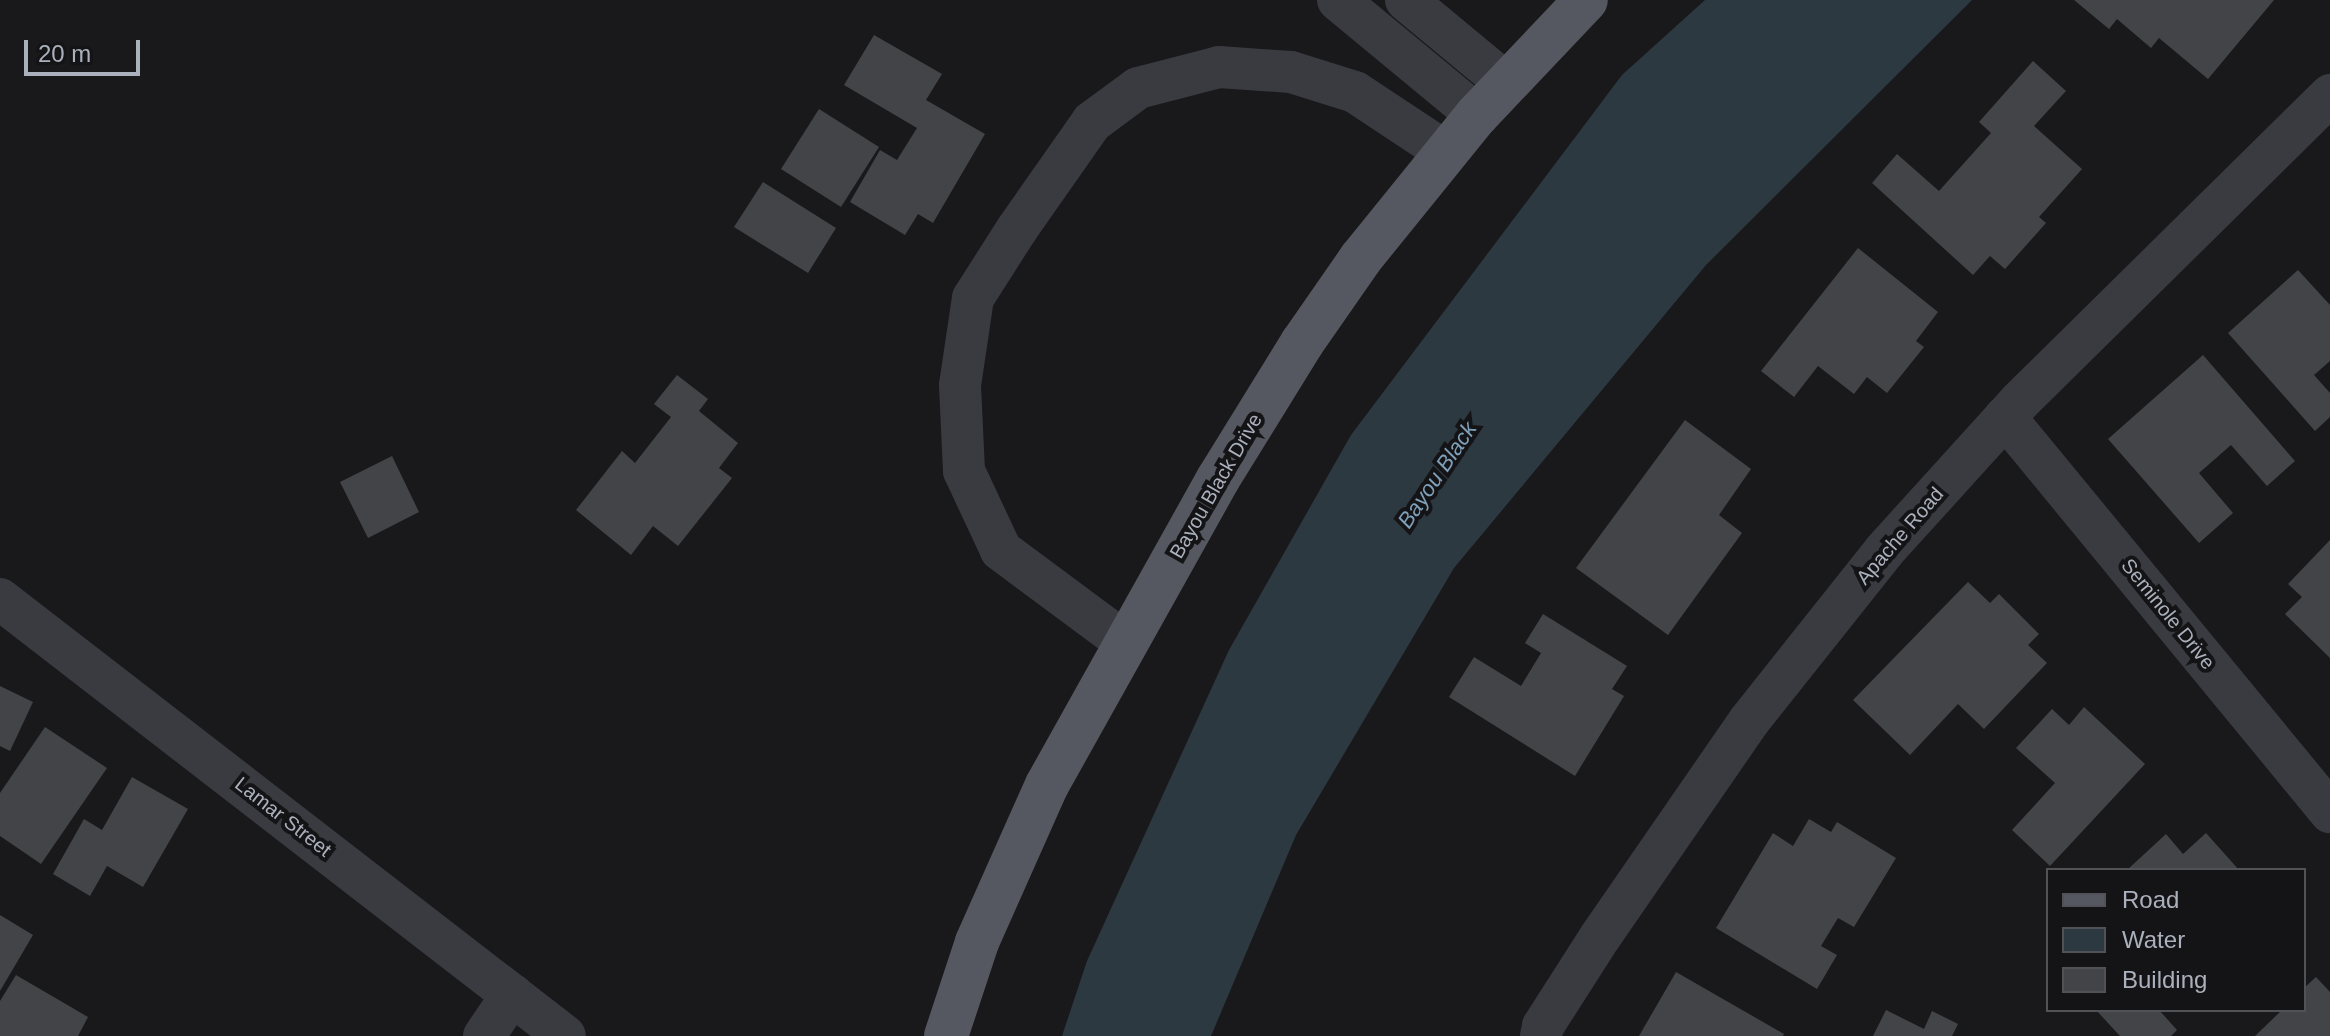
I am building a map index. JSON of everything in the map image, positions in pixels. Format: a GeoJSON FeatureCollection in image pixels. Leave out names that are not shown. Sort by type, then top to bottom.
{"type":"FeatureCollection","features":[{"type":"Feature","properties":{"kind":"main road","name":"Bayou Black Drive"},"geometry":{"type":"LineString","coordinates":[[946,1036],[977,942],[1047,785],[1218,479],[1302,343],[1361,258],[1477,115],[1586,0]]}},
{"type":"Feature","properties":{"kind":"street"},"geometry":{"type":"LineString","coordinates":[[1338,0],[1477,115]]}},
{"type":"Feature","properties":{"kind":"street"},"geometry":{"type":"LineString","coordinates":[[1406,0],[1507,84]]}},
{"type":"Feature","properties":{"kind":"street"},"geometry":{"type":"LineString","coordinates":[[1126,643],[1001,550],[964,471],[960,385],[973,298],[1017,229],[1092,122],[1138,88],[1219,67],[1291,72],[1355,92],[1447,153]]}},
{"type":"Feature","properties":{"kind":"street","name":"Apache Road"},"geometry":{"type":"LineString","coordinates":[[1541,1036],[1543,1026],[1600,937],[1749,721],[1884,551],[2005,417],[2330,95]]}},
{"type":"Feature","properties":{"kind":"street","name":"Seminole Drive"},"geometry":{"type":"LineString","coordinates":[[2005,417],[2330,812]]}},
{"type":"Feature","properties":{"kind":"street","name":"Lamar Street"},"geometry":{"type":"LineString","coordinates":[[0,599],[565,1036]]}},
{"type":"Feature","properties":{"kind":"street"},"geometry":{"type":"LineString","coordinates":[[484,1036],[512,995]]}},
{"type":"Feature","properties":{"kind":"water","name":"Bayou Black"},"geometry":{"type":"Polygon","coordinates":[[[1705,0],[1972,0],[1706,265],[1454,568],[1296,835],[1211,1036],[1062,1036],[1087,961],[1229,650],[1351,435],[1622,75],[1705,0]]]}},
{"type":"Feature","properties":{"kind":"building"},"geometry":{"type":"Polygon","coordinates":[[[2074,0],[2274,0],[2208,79],[2159,38],[2151,48],[2117,19],[2109,29],[2074,0]]]}},
{"type":"Feature","properties":{"kind":"building"},"geometry":{"type":"Polygon","coordinates":[[[874,35],[942,74],[926,100],[985,134],[933,223],[918,214],[905,235],[850,202],[880,150],[897,160],[917,128],[844,85],[874,35]]]}},
{"type":"Feature","properties":{"kind":"building"},"geometry":{"type":"Polygon","coordinates":[[[2033,61],[2066,91],[2034,126],[2082,169],[2039,217],[2046,223],[2005,269],[1990,256],[1973,275],[1872,183],[1897,154],[1939,191],[1991,133],[1979,122],[2033,61]]]}},
{"type":"Feature","properties":{"kind":"building"},"geometry":{"type":"Polygon","coordinates":[[[819,109],[879,147],[841,207],[781,169],[819,109]]]}},
{"type":"Feature","properties":{"kind":"building"},"geometry":{"type":"Polygon","coordinates":[[[763,182],[836,228],[808,273],[734,227],[763,182]]]}},
{"type":"Feature","properties":{"kind":"building"},"geometry":{"type":"Polygon","coordinates":[[[1858,248],[1938,312],[1916,341],[1924,347],[1887,393],[1867,377],[1854,394],[1818,366],[1794,397],[1761,371],[1858,248]]]}},
{"type":"Feature","properties":{"kind":"building"},"geometry":{"type":"Polygon","coordinates":[[[2298,270],[2330,305],[2330,361],[2314,375],[2330,393],[2330,417],[2315,431],[2228,333],[2298,270]]]}},
{"type":"Feature","properties":{"kind":"building"},"geometry":{"type":"Polygon","coordinates":[[[2203,355],[2295,461],[2267,486],[2231,445],[2199,473],[2233,513],[2199,543],[2108,439],[2203,355]]]}},
{"type":"Feature","properties":{"kind":"building"},"geometry":{"type":"Polygon","coordinates":[[[677,375],[708,399],[699,411],[738,443],[719,468],[732,478],[678,546],[653,526],[631,555],[576,510],[622,451],[635,463],[671,417],[654,404],[677,375]]]}},
{"type":"Feature","properties":{"kind":"building"},"geometry":{"type":"Polygon","coordinates":[[[1685,420],[1751,469],[1719,515],[1742,533],[1668,635],[1576,568],[1685,420]]]}},
{"type":"Feature","properties":{"kind":"building"},"geometry":{"type":"Polygon","coordinates":[[[392,456],[419,512],[368,538],[340,482],[392,456]]]}},
{"type":"Feature","properties":{"kind":"building"},"geometry":{"type":"Polygon","coordinates":[[[2330,540],[2330,658],[2285,614],[2302,597],[2288,584],[2330,540]]]}},
{"type":"Feature","properties":{"kind":"building"},"geometry":{"type":"Polygon","coordinates":[[[1968,582],[1990,603],[1999,594],[2039,634],[2028,645],[2047,663],[1984,729],[1958,704],[1910,755],[1853,700],[1968,582]]]}},
{"type":"Feature","properties":{"kind":"building"},"geometry":{"type":"Polygon","coordinates":[[[1543,614],[1627,666],[1612,689],[1624,696],[1575,776],[1449,697],[1474,657],[1521,686],[1541,653],[1525,643],[1543,614]]]}},
{"type":"Feature","properties":{"kind":"building"},"geometry":{"type":"Polygon","coordinates":[[[0,686],[33,702],[10,751],[0,746],[0,686]]]}},
{"type":"Feature","properties":{"kind":"building"},"geometry":{"type":"Polygon","coordinates":[[[2084,707],[2145,764],[2050,866],[2012,830],[2055,783],[2016,748],[2052,709],[2069,725],[2084,707]]]}},
{"type":"Feature","properties":{"kind":"building"},"geometry":{"type":"Polygon","coordinates":[[[45,727],[107,768],[41,864],[0,836],[0,793],[45,727]]]}},
{"type":"Feature","properties":{"kind":"building"},"geometry":{"type":"Polygon","coordinates":[[[132,777],[188,809],[143,887],[107,866],[90,896],[53,874],[84,819],[102,830],[132,777]]]}},
{"type":"Feature","properties":{"kind":"building"},"geometry":{"type":"Polygon","coordinates":[[[1809,819],[1831,832],[1837,822],[1896,858],[1854,927],[1838,918],[1821,946],[1837,955],[1817,989],[1716,928],[1773,833],[1793,846],[1809,819]]]}},
{"type":"Feature","properties":{"kind":"building"},"geometry":{"type":"Polygon","coordinates":[[[2206,833],[2237,868],[2129,868],[2166,834],[2183,854],[2206,833]]]}},
{"type":"Feature","properties":{"kind":"building"},"geometry":{"type":"Polygon","coordinates":[[[0,915],[33,935],[0,991],[0,915]]]}},
{"type":"Feature","properties":{"kind":"building"},"geometry":{"type":"Polygon","coordinates":[[[1676,972],[1784,1034],[1783,1036],[1639,1036],[1676,972]]]}},
{"type":"Feature","properties":{"kind":"building"},"geometry":{"type":"Polygon","coordinates":[[[16,975],[88,1017],[78,1036],[0,1036],[0,1001],[16,975]]]}},
{"type":"Feature","properties":{"kind":"building"},"geometry":{"type":"Polygon","coordinates":[[[2316,977],[2330,992],[2330,1036],[2255,1036],[2280,1012],[2306,1012],[2306,986],[2316,977]]]}},
{"type":"Feature","properties":{"kind":"building"},"geometry":{"type":"Polygon","coordinates":[[[1886,1010],[1924,1029],[1932,1011],[1958,1024],[1952,1036],[1873,1036],[1886,1010]]]}},
{"type":"Feature","properties":{"kind":"building"},"geometry":{"type":"Polygon","coordinates":[[[2098,1012],[2161,1012],[2177,1030],[2171,1036],[2120,1036],[2098,1012]]]}}]}
